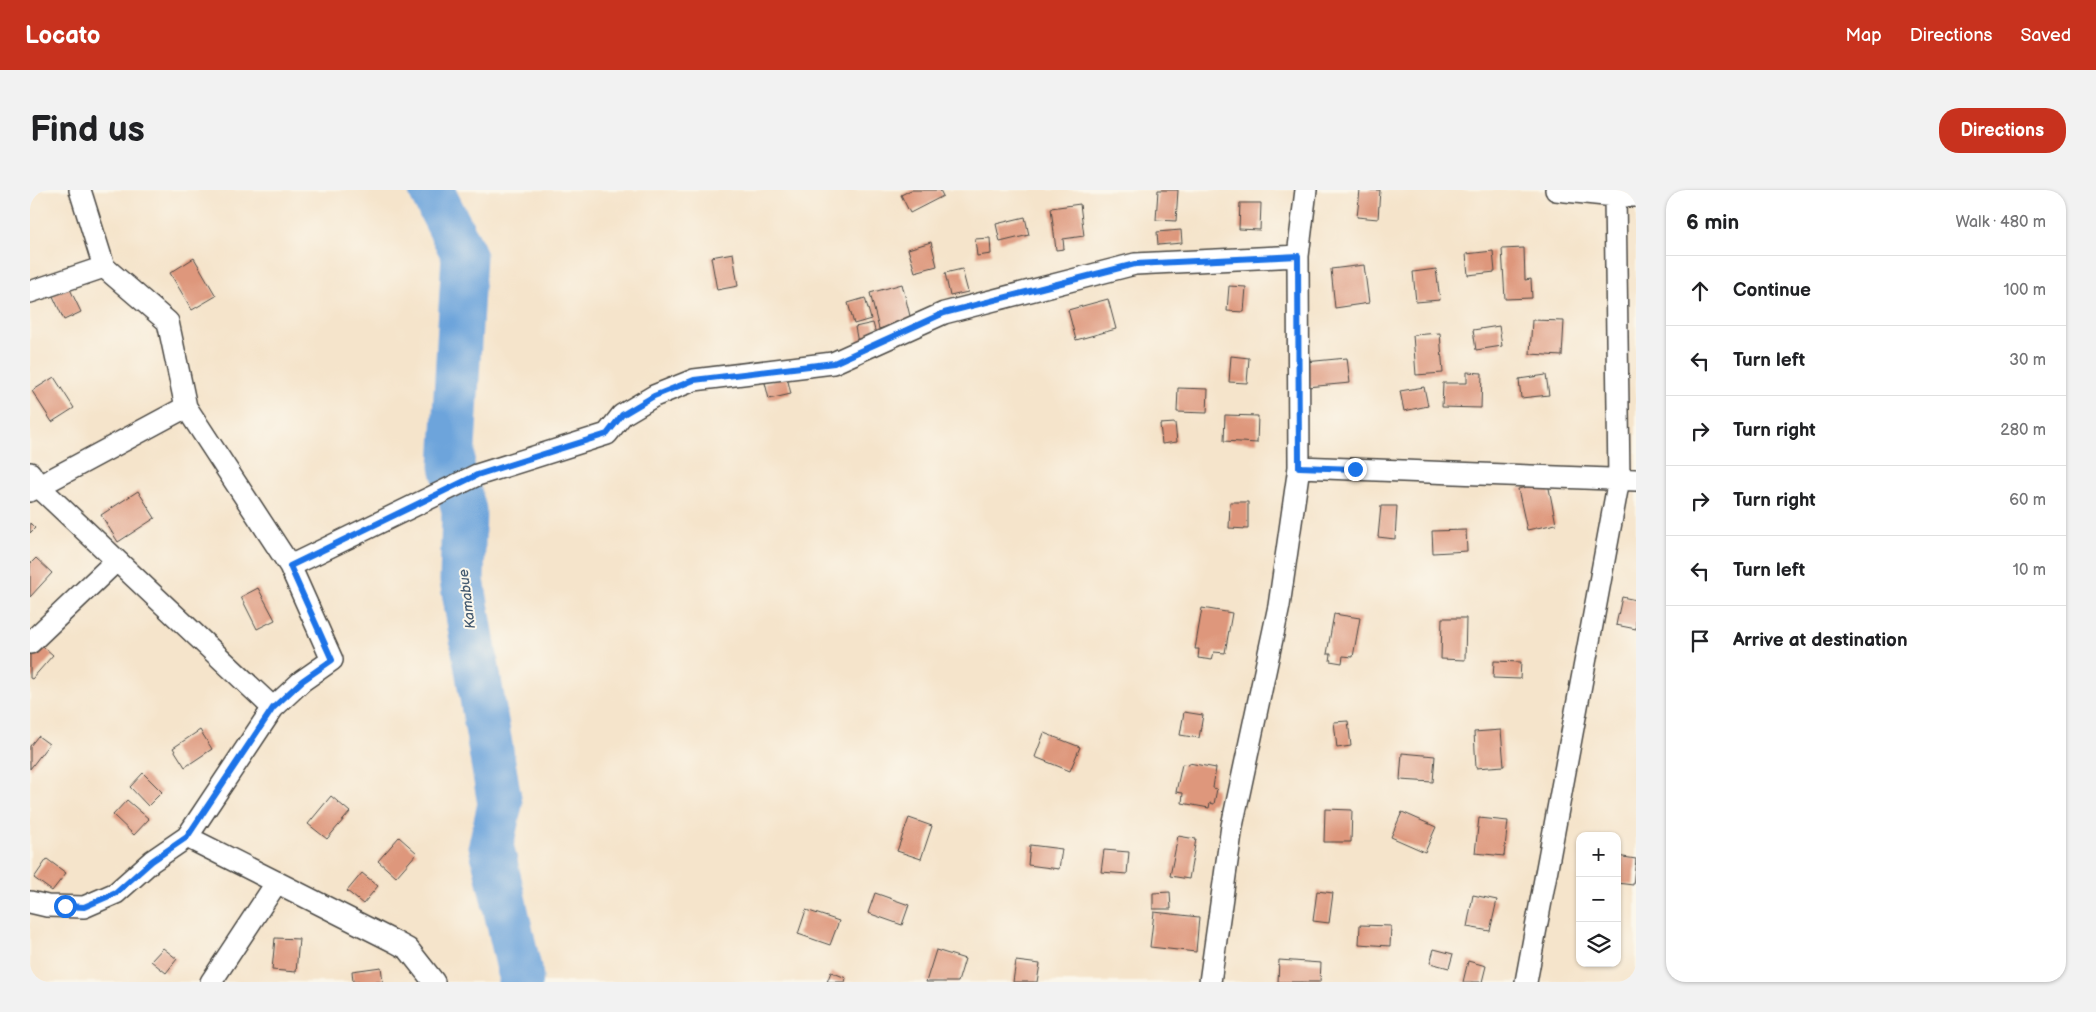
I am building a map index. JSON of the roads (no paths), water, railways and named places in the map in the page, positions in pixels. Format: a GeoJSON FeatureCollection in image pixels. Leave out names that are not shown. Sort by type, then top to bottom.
{"type":"FeatureCollection","features":[{"type":"Feature","properties":{"kind":"street"},"geometry":{"type":"LineString","coordinates":[[30,902],[47,906],[84,907],[116,893],[152,861],[187,837],[273,708],[302,681],[332,660],[290,566],[186,407],[168,322],[104,267],[80,190]]}},
{"type":"Feature","properties":{"kind":"street"},"geometry":{"type":"LineString","coordinates":[[1210,982],[1232,826],[1279,606],[1299,467],[1298,256],[1306,190]]}},
{"type":"Feature","properties":{"kind":"street"},"geometry":{"type":"LineString","coordinates":[[1556,190],[1615,196],[1636,196]]}},
{"type":"Feature","properties":{"kind":"street"},"geometry":{"type":"LineString","coordinates":[[1526,982],[1628,479],[1615,196]]}},
{"type":"Feature","properties":{"kind":"street"},"geometry":{"type":"LineString","coordinates":[[290,566],[477,475],[607,434],[622,415],[654,396],[694,380],[834,363],[944,313],[1135,264],[1298,256]]}},
{"type":"Feature","properties":{"kind":"street"},"geometry":{"type":"LineString","coordinates":[[30,292],[104,267]]}},
{"type":"Feature","properties":{"kind":"street"},"geometry":{"type":"LineString","coordinates":[[186,407],[33,484],[273,708]]}},
{"type":"Feature","properties":{"kind":"street"},"geometry":{"type":"LineString","coordinates":[[1299,467],[1628,479]]}},
{"type":"Feature","properties":{"kind":"street"},"geometry":{"type":"LineString","coordinates":[[30,643],[116,561]]}},
{"type":"Feature","properties":{"kind":"street"},"geometry":{"type":"LineString","coordinates":[[187,837],[408,950],[434,982]]}},
{"type":"Feature","properties":{"kind":"street"},"geometry":{"type":"LineString","coordinates":[[211,982],[277,882]]}},
{"type":"Feature","properties":{"kind":"waterway","name":"Kamabue"},"geometry":{"type":"LineString","coordinates":[[431,190],[464,255],[452,466],[464,510],[462,580],[500,804],[491,845],[521,977],[520,982]]}}]}
